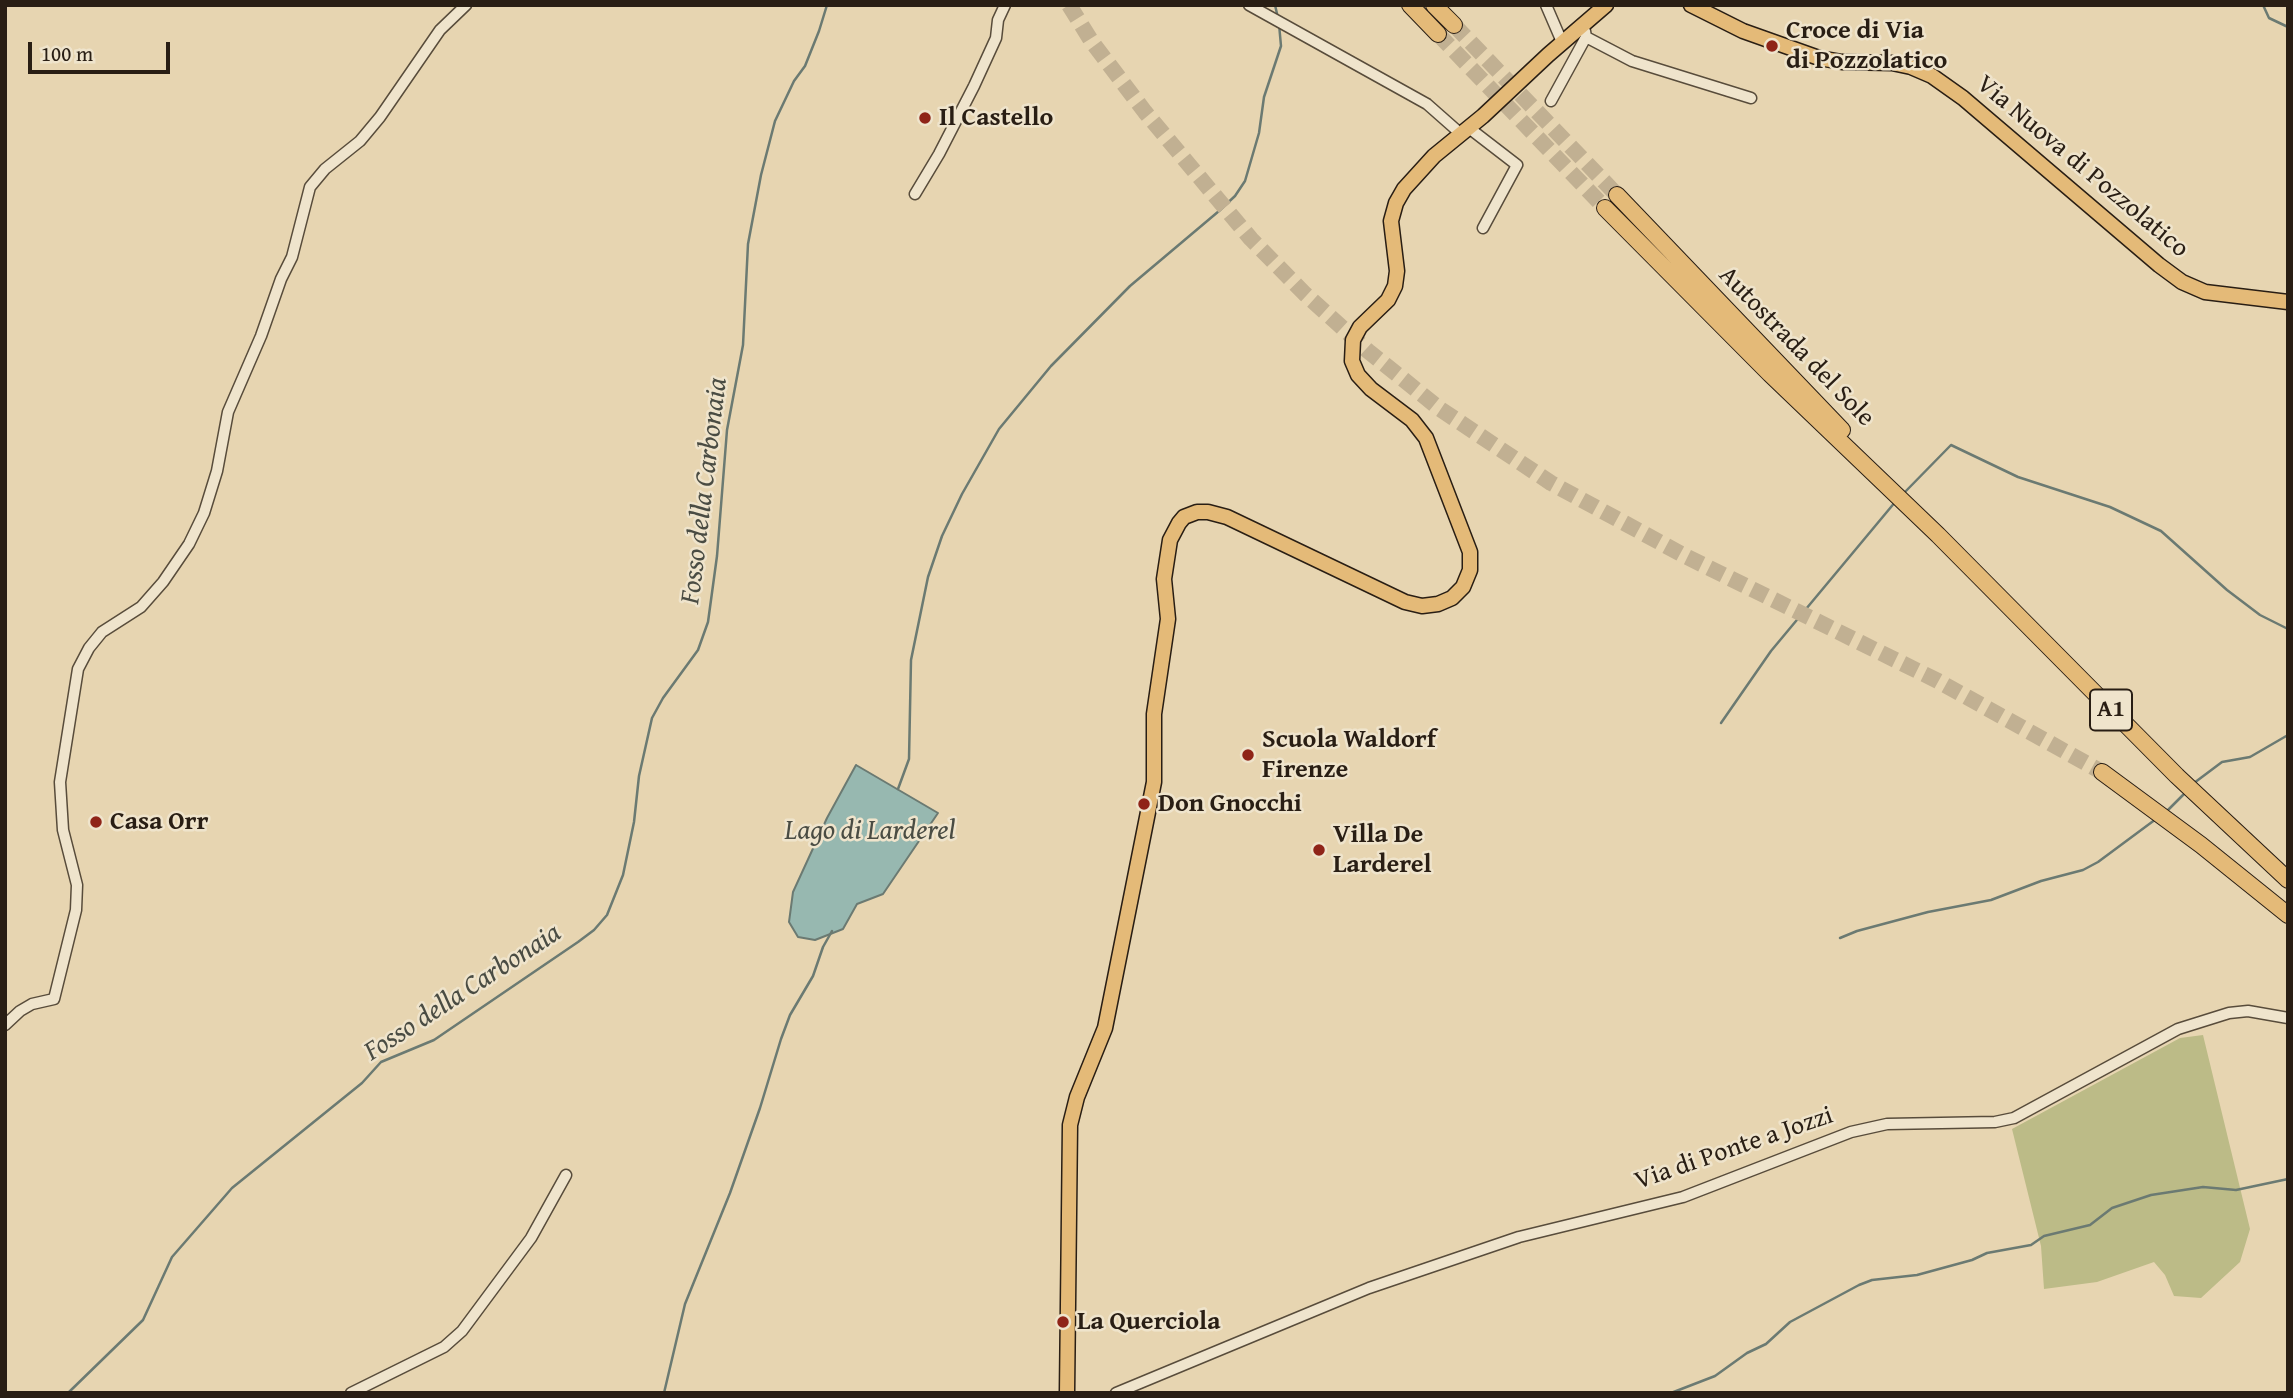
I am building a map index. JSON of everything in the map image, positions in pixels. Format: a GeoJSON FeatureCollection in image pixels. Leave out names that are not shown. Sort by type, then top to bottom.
{"type":"FeatureCollection","features":[{"type":"Feature","properties":{"kind":"highway"},"geometry":{"type":"LineString","coordinates":[[1410,5],[1438,34]]}},
{"type":"Feature","properties":{"kind":"highway"},"geometry":{"type":"LineString","coordinates":[[1434,5],[1454,25]]}},
{"type":"Feature","properties":{"kind":"highway","name":"Autostrada del Sole"},"geometry":{"type":"LineString","coordinates":[[1617,195],[1860,449],[1938,535]]}},
{"type":"Feature","properties":{"kind":"highway","name":"Autostrada del Sole"},"geometry":{"type":"LineString","coordinates":[[1605,208],[1770,374],[1938,535],[2177,776],[2288,880]]}},
{"type":"Feature","properties":{"kind":"highway"},"geometry":{"type":"LineString","coordinates":[[2102,772],[2211,853],[2288,915]]}},
{"type":"Feature","properties":{"kind":"main road"},"geometry":{"type":"LineString","coordinates":[[1067,1393],[1070,1125],[1077,1097],[1105,1027],[1154,782],[1154,714],[1168,619],[1164,579],[1170,540],[1184,517],[1197,512],[1217,513],[1405,603],[1422,606],[1438,604],[1452,598],[1464,587],[1470,570],[1470,552],[1426,438],[1412,420],[1363,381],[1355,368],[1353,340],[1360,327],[1383,306],[1395,286],[1397,271],[1391,222],[1399,196],[1418,172],[1562,42],[1584,32],[1606,5]]}},
{"type":"Feature","properties":{"kind":"main road","name":"Via Nuova di Pozzolatico"},"geometry":{"type":"LineString","coordinates":[[1691,5],[1743,31],[1819,58],[1842,62],[1892,62],[1931,76],[1963,98],[2182,282],[2205,292],[2288,302]]}},
{"type":"Feature","properties":{"kind":"street"},"geometry":{"type":"LineString","coordinates":[[5,1026],[20,1011],[32,1004],[54,999],[76,910],[77,885],[63,830],[60,782],[78,669],[89,648],[102,632],[141,607],[163,582],[189,544],[204,513],[217,471],[228,412],[292,257],[310,187],[325,169],[360,141],[380,117],[440,30],[466,5]]}},
{"type":"Feature","properties":{"kind":"street"},"geometry":{"type":"LineString","coordinates":[[915,194],[974,86],[996,38],[1005,5]]}},
{"type":"Feature","properties":{"kind":"street"},"geometry":{"type":"LineString","coordinates":[[1249,5],[1427,104],[1517,165],[1483,228]]}},
{"type":"Feature","properties":{"kind":"street"},"geometry":{"type":"LineString","coordinates":[[1546,5],[1562,42]]}},
{"type":"Feature","properties":{"kind":"street"},"geometry":{"type":"LineString","coordinates":[[1551,101],[1584,32],[1632,61],[1751,97]]}},
{"type":"Feature","properties":{"kind":"street","name":"Via di Ponte a Jozzi"},"geometry":{"type":"LineString","coordinates":[[1116,1393],[1368,1288],[1519,1237],[1683,1197],[1851,1132],[1887,1124],[1995,1122],[2014,1118],[2178,1029],[2230,1013],[2248,1011],[2288,1018]]}},
{"type":"Feature","properties":{"kind":"street"},"geometry":{"type":"LineString","coordinates":[[351,1393],[444,1347],[463,1331],[531,1238],[566,1175]]}},
{"type":"Feature","properties":{"kind":"shaded area"},"geometry":{"type":"Polygon","coordinates":[[[2203,1035],[2250,1229],[2240,1262],[2201,1298],[2174,1296],[2165,1275],[2154,1262],[2097,1282],[2044,1289],[2041,1246],[2012,1129],[2180,1038],[2203,1035]]]}},
{"type":"Feature","properties":{"kind":"water","name":"Lago di Larderel"},"geometry":{"type":"Polygon","coordinates":[[[856,765],[938,813],[883,894],[857,904],[843,929],[815,940],[798,937],[789,922],[793,892],[827,818],[856,765]]]}},
{"type":"Feature","properties":{"kind":"waterway","name":"Fosso della Carbonaia"},"geometry":{"type":"LineString","coordinates":[[68,1393],[143,1320],[172,1257],[232,1188],[362,1083],[381,1062],[434,1040],[578,942],[594,930],[607,915],[623,875],[634,822],[639,776],[652,718],[698,650],[708,622],[717,556],[727,430],[743,345],[748,244],[761,175],[775,121],[794,81],[805,66],[827,5]]}},
{"type":"Feature","properties":{"kind":"waterway"},"geometry":{"type":"LineString","coordinates":[[1275,5],[1278,18]]}},
{"type":"Feature","properties":{"kind":"waterway"},"geometry":{"type":"LineString","coordinates":[[2263,5],[2269,18],[2288,27]]}},
{"type":"Feature","properties":{"kind":"waterway"},"geometry":{"type":"LineString","coordinates":[[898,789],[909,759],[911,660],[928,577],[942,536],[962,494],[999,429],[1051,366],[1130,286],[1235,196],[1245,181],[1259,133],[1264,97],[1281,46],[1279,24]]}},
{"type":"Feature","properties":{"kind":"waterway"},"geometry":{"type":"LineString","coordinates":[[1903,494],[1951,445],[2018,477],[2110,507],[2161,531],[2227,590],[2260,615],[2288,629]]}},
{"type":"Feature","properties":{"kind":"waterway"},"geometry":{"type":"LineString","coordinates":[[1721,723],[1771,651],[1896,501]]}},
{"type":"Feature","properties":{"kind":"waterway"},"geometry":{"type":"LineString","coordinates":[[2194,783],[2222,762],[2250,757],[2288,735]]}},
{"type":"Feature","properties":{"kind":"waterway"},"geometry":{"type":"LineString","coordinates":[[2165,813],[2185,793]]}},
{"type":"Feature","properties":{"kind":"waterway"},"geometry":{"type":"LineString","coordinates":[[1840,938],[1928,912],[1991,900],[2041,881],[2083,870],[2156,819]]}},
{"type":"Feature","properties":{"kind":"waterway"},"geometry":{"type":"LineString","coordinates":[[664,1393],[685,1304],[730,1193],[781,1039],[790,1015],[813,976],[832,931]]}},
{"type":"Feature","properties":{"kind":"waterway"},"geometry":{"type":"LineString","coordinates":[[1671,1393],[1715,1376],[1747,1353],[1766,1344],[1790,1322],[1872,1280],[1917,1275],[1972,1260],[1987,1253],[2031,1245],[2044,1236],[2090,1225],[2112,1208],[2151,1195],[2203,1187],[2236,1190],[2288,1179]]}},
{"type":"Feature","properties":{"kind":"tunnel"},"geometry":{"type":"LineString","coordinates":[[1069,5],[1092,42],[1145,112],[1251,239],[1305,294],[1368,351],[1440,409],[1551,483],[1683,555],[1938,681],[2102,772]]}},
{"type":"Feature","properties":{"kind":"tunnel"},"geometry":{"type":"LineString","coordinates":[[1454,25],[1617,195]]}},
{"type":"Feature","properties":{"kind":"tunnel"},"geometry":{"type":"LineString","coordinates":[[1438,34],[1605,208]]}},
{"type":"Feature","properties":{"kind":"place","name":"Croce di Via di Pozzolatico"},"geometry":{"type":"Point","coordinates":[1772,46]}},
{"type":"Feature","properties":{"kind":"place","name":"Il Castello"},"geometry":{"type":"Point","coordinates":[925,118]}},
{"type":"Feature","properties":{"kind":"place","name":"Scuola Waldorf Firenze"},"geometry":{"type":"Point","coordinates":[1248,755]}},
{"type":"Feature","properties":{"kind":"place","name":"Don Gnocchi"},"geometry":{"type":"Point","coordinates":[1144,804]}},
{"type":"Feature","properties":{"kind":"place","name":"Casa Orr"},"geometry":{"type":"Point","coordinates":[96,822]}},
{"type":"Feature","properties":{"kind":"place","name":"Villa De Larderel"},"geometry":{"type":"Point","coordinates":[1319,850]}},
{"type":"Feature","properties":{"kind":"place","name":"La Querciola"},"geometry":{"type":"Point","coordinates":[1063,1322]}}]}
